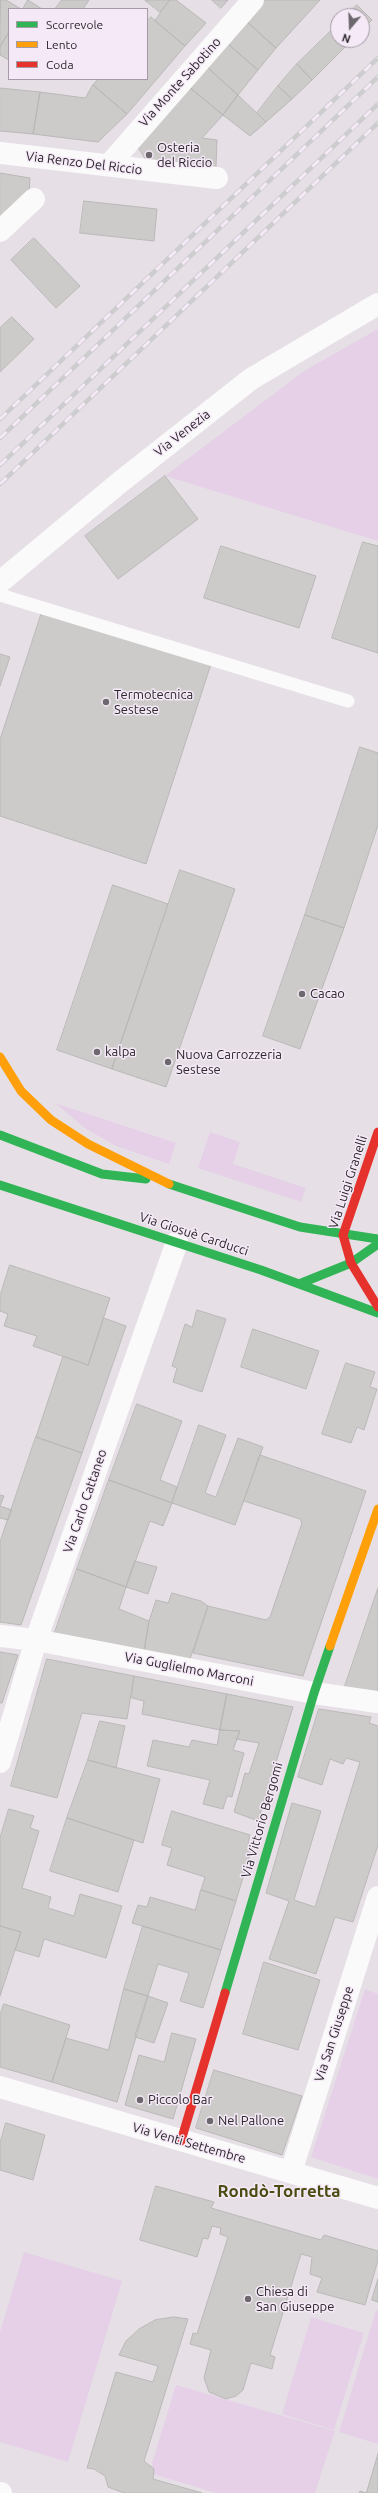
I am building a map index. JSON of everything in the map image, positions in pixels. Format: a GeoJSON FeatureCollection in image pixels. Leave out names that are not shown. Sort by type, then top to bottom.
{"type":"FeatureCollection","features":[{"type":"Feature","properties":{"kind":"main road"},"geometry":{"type":"LineString","coordinates":[[0,1057],[21,1091],[51,1120],[88,1144],[163,1182],[300,1227],[343,1235],[378,1239]]}},
{"type":"Feature","properties":{"kind":"main road","name":"Via Luigi Granelli"},"geometry":{"type":"LineString","coordinates":[[378,1132],[343,1235],[351,1263],[378,1307]]}},
{"type":"Feature","properties":{"kind":"main road"},"geometry":{"type":"LineString","coordinates":[[0,1135],[102,1174],[163,1182]]}},
{"type":"Feature","properties":{"kind":"main road"},"geometry":{"type":"LineString","coordinates":[[0,1180],[10,1187]]}},
{"type":"Feature","properties":{"kind":"main road","name":"Via Giosuè Carducci"},"geometry":{"type":"LineString","coordinates":[[0,1185],[177,1242],[378,1313]]}},
{"type":"Feature","properties":{"kind":"main road"},"geometry":{"type":"LineString","coordinates":[[299,1284],[351,1263],[369,1252],[378,1244]]}},
{"type":"Feature","properties":{"kind":"main road","name":"Via Vittorio Bergomi"},"geometry":{"type":"LineString","coordinates":[[181,2141],[314,1693],[378,1509]]}},
{"type":"Feature","properties":{"kind":"street","name":"Via Monte Sabotino"},"geometry":{"type":"LineString","coordinates":[[109,165],[253,0]]}},
{"type":"Feature","properties":{"kind":"street","name":"Via Renzo Del Riccio"},"geometry":{"type":"LineString","coordinates":[[0,153],[217,178]]}},
{"type":"Feature","properties":{"kind":"street"},"geometry":{"type":"LineString","coordinates":[[0,230],[34,199]]}},
{"type":"Feature","properties":{"kind":"street","name":"Via Venezia"},"geometry":{"type":"LineString","coordinates":[[0,582],[119,483],[251,379],[378,304]]}},
{"type":"Feature","properties":{"kind":"street","name":"Via Carlo Cattaneo"},"geometry":{"type":"LineString","coordinates":[[0,1762],[36,1640],[177,1242]]}},
{"type":"Feature","properties":{"kind":"street","name":"Via Guglielmo Marconi"},"geometry":{"type":"LineString","coordinates":[[0,1636],[36,1640],[314,1693],[378,1702]]}},
{"type":"Feature","properties":{"kind":"street","name":"Via San Giuseppe"},"geometry":{"type":"LineString","coordinates":[[291,2172],[378,1896]]}},
{"type":"Feature","properties":{"kind":"street","name":"Via Venti Settembre"},"geometry":{"type":"LineString","coordinates":[[0,2087],[378,2198]]}},
{"type":"Feature","properties":{"kind":"lane"},"geometry":{"type":"LineString","coordinates":[[0,595],[348,701]]}},
{"type":"Feature","properties":{"kind":"shaded area"},"geometry":{"type":"Polygon","coordinates":[[[378,329],[378,541],[165,476],[304,371],[378,329]]]}},
{"type":"Feature","properties":{"kind":"shaded area"},"geometry":{"type":"Polygon","coordinates":[[[55,1103],[176,1143],[169,1164],[116,1146],[86,1129],[55,1103]]]}},
{"type":"Feature","properties":{"kind":"shaded area"},"geometry":{"type":"Polygon","coordinates":[[[210,1132],[240,1142],[233,1164],[306,1188],[301,1202],[198,1168],[210,1132]]]}},
{"type":"Feature","properties":{"kind":"shaded area"},"geometry":{"type":"Polygon","coordinates":[[[365,1989],[378,1994],[378,2179],[311,2157],[365,1989]]]}},
{"type":"Feature","properties":{"kind":"shaded area"},"geometry":{"type":"Polygon","coordinates":[[[24,2252],[122,2281],[68,2462],[0,2442],[0,2332],[24,2252]]]}},
{"type":"Feature","properties":{"kind":"shaded area"},"geometry":{"type":"Polygon","coordinates":[[[376,2310],[378,2311],[378,2444],[339,2432],[376,2310]]]}},
{"type":"Feature","properties":{"kind":"shaded area"},"geometry":{"type":"Polygon","coordinates":[[[311,2317],[364,2333],[334,2430],[282,2414],[311,2317]]]}},
{"type":"Feature","properties":{"kind":"shaded area"},"geometry":{"type":"Polygon","coordinates":[[[176,2385],[335,2431],[315,2493],[216,2493],[149,2473],[176,2385]]]}},
{"type":"Feature","properties":{"kind":"building"},"geometry":{"type":"Polygon","coordinates":[[[1,0],[6,0],[19,8],[8,8],[8,34],[0,47],[1,0]]]}},
{"type":"Feature","properties":{"kind":"building"},"geometry":{"type":"Polygon","coordinates":[[[28,0],[40,8],[24,8],[28,0]]]}},
{"type":"Feature","properties":{"kind":"building"},"geometry":{"type":"Polygon","coordinates":[[[62,0],[89,0],[84,8],[56,8],[62,0]]]}},
{"type":"Feature","properties":{"kind":"building"},"geometry":{"type":"Polygon","coordinates":[[[145,0],[170,0],[160,12],[145,0]]]}},
{"type":"Feature","properties":{"kind":"building"},"geometry":{"type":"Polygon","coordinates":[[[170,0],[176,0],[206,23],[185,46],[155,21],[170,0]]]}},
{"type":"Feature","properties":{"kind":"building"},"geometry":{"type":"Polygon","coordinates":[[[212,0],[228,0],[221,8],[212,0]]]}},
{"type":"Feature","properties":{"kind":"building"},"geometry":{"type":"Polygon","coordinates":[[[265,0],[320,0],[276,48],[246,21],[265,0]]]}},
{"type":"Feature","properties":{"kind":"building"},"geometry":{"type":"Polygon","coordinates":[[[151,17],[185,46],[127,114],[93,85],[97,80],[148,80],[148,21],[151,17]]]}},
{"type":"Feature","properties":{"kind":"building"},"geometry":{"type":"Polygon","coordinates":[[[246,21],[276,48],[258,70],[228,44],[246,21]]]}},
{"type":"Feature","properties":{"kind":"building"},"geometry":{"type":"Polygon","coordinates":[[[330,32],[330,48],[344,48],[312,80],[297,64],[330,32]]]}},
{"type":"Feature","properties":{"kind":"building"},"geometry":{"type":"Polygon","coordinates":[[[8,34],[8,59],[0,55],[0,47],[8,34]]]}},
{"type":"Feature","properties":{"kind":"building"},"geometry":{"type":"Polygon","coordinates":[[[228,44],[258,70],[238,95],[207,67],[228,44]]]}},
{"type":"Feature","properties":{"kind":"building"},"geometry":{"type":"Polygon","coordinates":[[[297,64],[312,80],[292,99],[278,86],[297,64]]]}},
{"type":"Feature","properties":{"kind":"building"},"geometry":{"type":"Polygon","coordinates":[[[207,67],[238,95],[223,115],[189,87],[207,67]]]}},
{"type":"Feature","properties":{"kind":"building"},"geometry":{"type":"Polygon","coordinates":[[[93,85],[127,114],[98,142],[33,134],[40,92],[85,98],[93,85]]]}},
{"type":"Feature","properties":{"kind":"building"},"geometry":{"type":"Polygon","coordinates":[[[278,86],[292,99],[266,122],[257,113],[278,86]]]}},
{"type":"Feature","properties":{"kind":"building"},"geometry":{"type":"Polygon","coordinates":[[[189,87],[223,115],[202,138],[217,140],[216,167],[146,160],[137,146],[189,87]]]}},
{"type":"Feature","properties":{"kind":"building"},"geometry":{"type":"Polygon","coordinates":[[[0,88],[40,92],[33,134],[0,131],[0,88]]]}},
{"type":"Feature","properties":{"kind":"building"},"geometry":{"type":"Polygon","coordinates":[[[238,95],[266,122],[250,136],[223,115],[238,95]]]}},
{"type":"Feature","properties":{"kind":"building"},"geometry":{"type":"Polygon","coordinates":[[[0,173],[30,178],[29,193],[0,220],[0,173]]]}},
{"type":"Feature","properties":{"kind":"building"},"geometry":{"type":"Polygon","coordinates":[[[84,201],[157,209],[154,241],[80,233],[84,201]]]}},
{"type":"Feature","properties":{"kind":"building"},"geometry":{"type":"Polygon","coordinates":[[[34,238],[80,286],[56,308],[11,260],[34,238]]]}},
{"type":"Feature","properties":{"kind":"building"},"geometry":{"type":"Polygon","coordinates":[[[12,317],[34,339],[0,372],[0,328],[12,317]]]}},
{"type":"Feature","properties":{"kind":"building"},"geometry":{"type":"Polygon","coordinates":[[[165,476],[198,519],[118,579],[85,536],[165,476]]]}},
{"type":"Feature","properties":{"kind":"building"},"geometry":{"type":"Polygon","coordinates":[[[363,542],[378,546],[378,653],[332,638],[363,542]]]}},
{"type":"Feature","properties":{"kind":"building"},"geometry":{"type":"Polygon","coordinates":[[[221,546],[316,576],[299,628],[204,598],[221,546]]]}},
{"type":"Feature","properties":{"kind":"building","name":"Termotecnica Sestese"},"geometry":{"type":"Polygon","coordinates":[[[43,609],[211,664],[146,864],[0,816],[0,740],[43,609]]]}},
{"type":"Feature","properties":{"kind":"building"},"geometry":{"type":"Polygon","coordinates":[[[0,654],[10,657],[0,686],[0,654]]]}},
{"type":"Feature","properties":{"kind":"building"},"geometry":{"type":"Polygon","coordinates":[[[360,747],[378,753],[378,825],[344,928],[305,915],[360,747]]]}},
{"type":"Feature","properties":{"kind":"building"},"geometry":{"type":"Polygon","coordinates":[[[180,870],[235,889],[166,1087],[112,1069],[180,870]]]}},
{"type":"Feature","properties":{"kind":"building"},"geometry":{"type":"Polygon","coordinates":[[[113,885],[168,904],[112,1069],[57,1050],[113,885]]]}},
{"type":"Feature","properties":{"kind":"building"},"geometry":{"type":"Polygon","coordinates":[[[305,915],[344,928],[300,1049],[263,1036],[305,915]]]}},
{"type":"Feature","properties":{"kind":"building"},"geometry":{"type":"Polygon","coordinates":[[[10,1265],[110,1298],[88,1365],[33,1346],[37,1336],[4,1326],[8,1314],[0,1311],[0,1296],[10,1265]]]}},
{"type":"Feature","properties":{"kind":"building"},"geometry":{"type":"Polygon","coordinates":[[[197,1310],[226,1319],[202,1392],[173,1382],[177,1368],[172,1366],[185,1324],[192,1327],[197,1310]]]}},
{"type":"Feature","properties":{"kind":"building"},"geometry":{"type":"Polygon","coordinates":[[[104,1318],[126,1326],[82,1453],[36,1437],[63,1356],[88,1365],[104,1318]]]}},
{"type":"Feature","properties":{"kind":"building"},"geometry":{"type":"Polygon","coordinates":[[[253,1329],[319,1351],[306,1389],[241,1367],[253,1329]]]}},
{"type":"Feature","properties":{"kind":"building"},"geometry":{"type":"Polygon","coordinates":[[[346,1363],[375,1372],[370,1387],[377,1389],[364,1430],[357,1427],[351,1443],[322,1434],[346,1363]]]}},
{"type":"Feature","properties":{"kind":"building"},"geometry":{"type":"Polygon","coordinates":[[[137,1404],[182,1421],[160,1480],[177,1487],[172,1503],[109,1480],[137,1404]]]}},
{"type":"Feature","properties":{"kind":"building"},"geometry":{"type":"Polygon","coordinates":[[[199,1425],[226,1435],[205,1493],[216,1497],[238,1438],[263,1447],[235,1525],[172,1503],[199,1425]]]}},
{"type":"Feature","properties":{"kind":"building"},"geometry":{"type":"Polygon","coordinates":[[[36,1437],[82,1453],[21,1625],[0,1622],[0,1542],[36,1437]]]}},
{"type":"Feature","properties":{"kind":"building"},"geometry":{"type":"Polygon","coordinates":[[[260,1455],[366,1491],[303,1676],[193,1653],[208,1606],[266,1620],[270,1617],[302,1523],[300,1519],[244,1501],[260,1455]]]}},
{"type":"Feature","properties":{"kind":"building"},"geometry":{"type":"Polygon","coordinates":[[[109,1480],[172,1503],[163,1526],[150,1521],[126,1587],[77,1569],[109,1480]]]}},
{"type":"Feature","properties":{"kind":"building"},"geometry":{"type":"Polygon","coordinates":[[[0,1495],[4,1496],[0,1506],[0,1495]]]}},
{"type":"Feature","properties":{"kind":"building"},"geometry":{"type":"Polygon","coordinates":[[[0,1506],[12,1510],[8,1520],[0,1518],[0,1506]]]}},
{"type":"Feature","properties":{"kind":"building"},"geometry":{"type":"Polygon","coordinates":[[[135,1561],[157,1567],[148,1594],[126,1587],[135,1561]]]}},
{"type":"Feature","properties":{"kind":"building"},"geometry":{"type":"Polygon","coordinates":[[[77,1569],[126,1587],[119,1609],[149,1621],[144,1651],[54,1635],[77,1569]]]}},
{"type":"Feature","properties":{"kind":"building"},"geometry":{"type":"Polygon","coordinates":[[[378,1588],[378,1694],[344,1689],[378,1588]]]}},
{"type":"Feature","properties":{"kind":"building"},"geometry":{"type":"Polygon","coordinates":[[[172,1593],[201,1601],[208,1606],[190,1659],[144,1651],[149,1621],[156,1600],[168,1603],[172,1593]]]}},
{"type":"Feature","properties":{"kind":"building"},"geometry":{"type":"Polygon","coordinates":[[[0,1652],[18,1655],[2,1703],[0,1703],[0,1652]]]}},
{"type":"Feature","properties":{"kind":"building"},"geometry":{"type":"Polygon","coordinates":[[[47,1659],[134,1676],[127,1719],[82,1713],[57,1798],[11,1786],[47,1659]]]}},
{"type":"Feature","properties":{"kind":"building"},"geometry":{"type":"Polygon","coordinates":[[[134,1676],[227,1694],[220,1730],[142,1714],[144,1701],[132,1698],[134,1676]]]}},
{"type":"Feature","properties":{"kind":"building"},"geometry":{"type":"Polygon","coordinates":[[[227,1694],[293,1707],[258,1821],[234,1812],[245,1773],[249,1774],[259,1743],[236,1739],[240,1731],[220,1730],[227,1694]]]}},
{"type":"Feature","properties":{"kind":"building"},"geometry":{"type":"Polygon","coordinates":[[[319,1709],[371,1717],[369,1723],[378,1726],[378,1845],[353,1922],[335,1917],[316,1974],[269,1959],[289,1901],[266,1893],[292,1803],[321,1811],[294,1900],[315,1907],[360,1762],[346,1758],[343,1764],[330,1759],[322,1785],[298,1777],[319,1709]]]}},
{"type":"Feature","properties":{"kind":"building"},"geometry":{"type":"Polygon","coordinates":[[[100,1721],[125,1726],[116,1768],[88,1760],[100,1721]]]}},
{"type":"Feature","properties":{"kind":"building"},"geometry":{"type":"Polygon","coordinates":[[[220,1730],[240,1731],[233,1750],[244,1753],[232,1797],[227,1796],[223,1809],[203,1804],[210,1780],[147,1766],[153,1740],[189,1747],[192,1740],[217,1745],[220,1730]]]}},
{"type":"Feature","properties":{"kind":"building"},"geometry":{"type":"Polygon","coordinates":[[[88,1760],[160,1779],[143,1843],[67,1818],[88,1760]]]}},
{"type":"Feature","properties":{"kind":"building"},"geometry":{"type":"Polygon","coordinates":[[[9,1809],[34,1816],[30,1828],[39,1831],[22,1888],[51,1897],[48,1908],[74,1916],[80,1894],[122,1906],[106,1958],[44,1939],[39,1957],[15,1950],[21,1932],[0,1926],[0,1838],[9,1809]]]}},
{"type":"Feature","properties":{"kind":"building"},"geometry":{"type":"Polygon","coordinates":[[[172,1811],[250,1835],[248,1843],[253,1844],[236,1901],[201,1890],[205,1877],[167,1865],[172,1848],[162,1845],[172,1811]]]}},
{"type":"Feature","properties":{"kind":"building"},"geometry":{"type":"Polygon","coordinates":[[[67,1818],[134,1840],[118,1892],[50,1871],[67,1818]]]}},
{"type":"Feature","properties":{"kind":"building"},"geometry":{"type":"Polygon","coordinates":[[[201,1890],[236,1901],[221,1950],[132,1923],[138,1905],[147,1907],[150,1897],[195,1910],[201,1890]]]}},
{"type":"Feature","properties":{"kind":"building"},"geometry":{"type":"Polygon","coordinates":[[[0,1926],[21,1932],[0,1996],[0,1926]]]}},
{"type":"Feature","properties":{"kind":"building"},"geometry":{"type":"Polygon","coordinates":[[[143,1926],[221,1950],[203,2008],[180,2001],[189,1973],[158,1964],[148,1996],[124,1989],[143,1926]]]}},
{"type":"Feature","properties":{"kind":"building"},"geometry":{"type":"Polygon","coordinates":[[[264,1962],[320,1980],[298,2050],[243,2034],[264,1962]]]}},
{"type":"Feature","properties":{"kind":"building"},"geometry":{"type":"Polygon","coordinates":[[[124,1989],[148,1996],[117,2102],[52,2082],[66,2038],[108,2050],[124,1989]]]}},
{"type":"Feature","properties":{"kind":"building"},"geometry":{"type":"Polygon","coordinates":[[[148,1996],[168,2003],[154,2043],[135,2037],[148,1996]]]}},
{"type":"Feature","properties":{"kind":"building"},"geometry":{"type":"Polygon","coordinates":[[[4,2004],[70,2025],[52,2082],[0,2067],[0,2015],[4,2004]]]}},
{"type":"Feature","properties":{"kind":"building"},"geometry":{"type":"Polygon","coordinates":[[[172,2033],[196,2039],[173,2119],[125,2105],[139,2055],[164,2062],[172,2033]]]}},
{"type":"Feature","properties":{"kind":"building"},"geometry":{"type":"Polygon","coordinates":[[[214,2070],[302,2096],[282,2155],[196,2128],[214,2070]]]}},
{"type":"Feature","properties":{"kind":"building"},"geometry":{"type":"Polygon","coordinates":[[[6,2123],[45,2135],[33,2180],[0,2170],[0,2143],[6,2123]]]}},
{"type":"Feature","properties":{"kind":"building","name":"Chiesa di San Giuseppe"},"geometry":{"type":"Polygon","coordinates":[[[156,2186],[214,2202],[211,2208],[321,2240],[324,2235],[378,2251],[378,2260],[365,2305],[317,2292],[322,2278],[310,2274],[312,2257],[301,2254],[270,2355],[275,2357],[272,2369],[251,2363],[243,2390],[236,2396],[226,2399],[209,2392],[204,2378],[211,2350],[190,2344],[193,2333],[197,2334],[228,2237],[220,2234],[221,2228],[212,2226],[208,2239],[203,2238],[197,2257],[140,2240],[156,2186]]]}},
{"type":"Feature","properties":{"kind":"building"},"geometry":{"type":"Polygon","coordinates":[[[378,2279],[378,2302],[372,2300],[378,2279]]]}},
{"type":"Feature","properties":{"kind":"building"},"geometry":{"type":"Polygon","coordinates":[[[174,2317],[188,2319],[144,2461],[154,2469],[153,2479],[202,2493],[124,2493],[108,2487],[105,2476],[94,2469],[87,2468],[116,2372],[153,2382],[158,2366],[119,2355],[126,2341],[139,2329],[155,2320],[174,2317]]]}},
{"type":"Feature","properties":{"kind":"building"},"geometry":{"type":"Polygon","coordinates":[[[378,2454],[378,2493],[366,2493],[378,2454]]]}},
{"type":"Feature","properties":{"kind":"railway"},"geometry":{"type":"LineString","coordinates":[[0,419],[378,58]]}},
{"type":"Feature","properties":{"kind":"railway"},"geometry":{"type":"LineString","coordinates":[[0,438],[378,77]]}},
{"type":"Feature","properties":{"kind":"railway"},"geometry":{"type":"LineString","coordinates":[[0,465],[378,104]]}},
{"type":"Feature","properties":{"kind":"railway"},"geometry":{"type":"LineString","coordinates":[[0,484],[378,123]]}},
{"type":"Feature","properties":{"kind":"traffic: fast"},"geometry":{"type":"LineString","coordinates":[[0,1135],[102,1174],[146,1179]]}},
{"type":"Feature","properties":{"kind":"traffic: fast"},"geometry":{"type":"LineString","coordinates":[[169,1184],[300,1227],[378,1239]]}},
{"type":"Feature","properties":{"kind":"traffic: fast"},"geometry":{"type":"LineString","coordinates":[[0,1185],[261,1270],[378,1313]]}},
{"type":"Feature","properties":{"kind":"traffic: fast"},"geometry":{"type":"LineString","coordinates":[[299,1284],[351,1263],[378,1244]]}},
{"type":"Feature","properties":{"kind":"traffic: fast"},"geometry":{"type":"LineString","coordinates":[[225,1993],[314,1693],[330,1646]]}},
{"type":"Feature","properties":{"kind":"traffic: slow"},"geometry":{"type":"LineString","coordinates":[[0,1057],[21,1091],[51,1120],[88,1144],[169,1184]]}},
{"type":"Feature","properties":{"kind":"traffic: slow"},"geometry":{"type":"LineString","coordinates":[[330,1646],[378,1509]]}},
{"type":"Feature","properties":{"kind":"traffic: jam"},"geometry":{"type":"LineString","coordinates":[[378,1132],[343,1235],[351,1263],[378,1307]]}},
{"type":"Feature","properties":{"kind":"traffic: jam"},"geometry":{"type":"LineString","coordinates":[[181,2141],[225,1993]]}},
{"type":"Feature","properties":{"kind":"place","name":"Osteria del Riccio"},"geometry":{"type":"Point","coordinates":[149,155]}},
{"type":"Feature","properties":{"kind":"place","name":"Termotecnica Sestese"},"geometry":{"type":"Point","coordinates":[106,702]}},
{"type":"Feature","properties":{"kind":"place","name":"Cacao"},"geometry":{"type":"Point","coordinates":[302,994]}},
{"type":"Feature","properties":{"kind":"place","name":"kalpa"},"geometry":{"type":"Point","coordinates":[97,1052]}},
{"type":"Feature","properties":{"kind":"place","name":"Nuova Carrozzeria Sestese"},"geometry":{"type":"Point","coordinates":[168,1062]}},
{"type":"Feature","properties":{"kind":"place","name":"Piccolo Bar"},"geometry":{"type":"Point","coordinates":[140,2100]}},
{"type":"Feature","properties":{"kind":"place","name":"Nel Pallone"},"geometry":{"type":"Point","coordinates":[210,2121]}},
{"type":"Feature","properties":{"kind":"place","name":"Chiesa di San Giuseppe"},"geometry":{"type":"Point","coordinates":[248,2299]}},
{"type":"Feature","properties":{"kind":"district","name":"Rondò-Torretta"},"geometry":{"type":"Point","coordinates":[279,2191]}}]}
